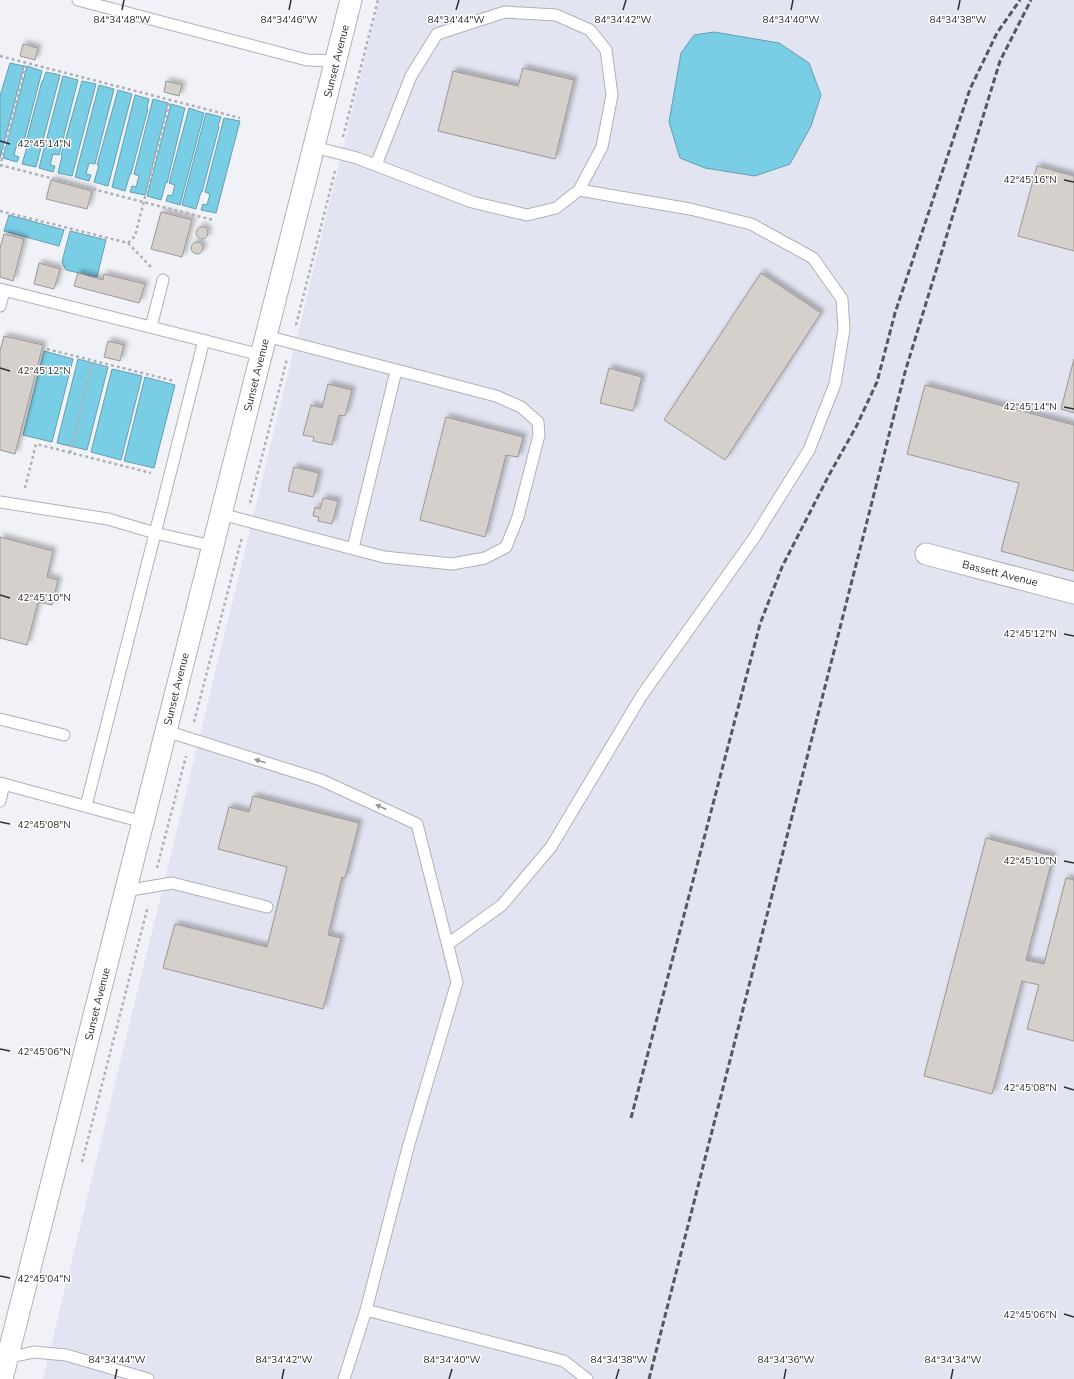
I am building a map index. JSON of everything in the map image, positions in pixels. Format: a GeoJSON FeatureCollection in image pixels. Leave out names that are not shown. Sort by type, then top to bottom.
{"type":"FeatureCollection","features":[{"type":"Feature","properties":{"kind":"street","name":"Sunset Avenue"},"geometry":{"type":"LineString","coordinates":[[2,1379],[351,0]]}},
{"type":"Feature","properties":{"kind":"street","name":"Bassett Avenue"},"geometry":{"type":"LineString","coordinates":[[926,554],[1074,592]]}},
{"type":"Feature","properties":{"kind":"lane"},"geometry":{"type":"LineString","coordinates":[[78,0],[307,60],[336,61]]}},
{"type":"Feature","properties":{"kind":"lane"},"geometry":{"type":"LineString","coordinates":[[314,147],[357,158],[472,202],[527,215],[556,208],[578,190],[602,147],[612,95],[606,50],[590,30],[556,15],[505,12],[436,34],[411,76],[376,165]]}},
{"type":"Feature","properties":{"kind":"lane"},"geometry":{"type":"LineString","coordinates":[[448,944],[502,905],[551,847],[642,695],[754,538],[809,450],[836,384],[844,329],[842,299],[813,258],[751,224],[690,209],[578,190]]}},
{"type":"Feature","properties":{"kind":"lane"},"geometry":{"type":"LineString","coordinates":[[151,327],[163,280]]}},
{"type":"Feature","properties":{"kind":"lane"},"geometry":{"type":"LineString","coordinates":[[0,306],[2,290],[204,340],[263,345],[291,344],[496,396],[522,406],[538,422],[539,436],[518,517],[506,547],[485,558],[452,564],[384,556],[221,514]]}},
{"type":"Feature","properties":{"kind":"lane"},"geometry":{"type":"LineString","coordinates":[[86,806],[204,340]]}},
{"type":"Feature","properties":{"kind":"lane"},"geometry":{"type":"LineString","coordinates":[[353,548],[396,371]]}},
{"type":"Feature","properties":{"kind":"lane"},"geometry":{"type":"LineString","coordinates":[[0,502],[108,520],[155,533],[212,546]]}},
{"type":"Feature","properties":{"kind":"lane"},"geometry":{"type":"LineString","coordinates":[[0,718],[64,735]]}},
{"type":"Feature","properties":{"kind":"lane"},"geometry":{"type":"LineString","coordinates":[[166,731],[321,780],[417,824],[457,982],[409,1144],[366,1310],[344,1379]]}},
{"type":"Feature","properties":{"kind":"lane"},"geometry":{"type":"LineString","coordinates":[[0,800],[2,783],[143,822]]}},
{"type":"Feature","properties":{"kind":"lane"},"geometry":{"type":"LineString","coordinates":[[125,891],[172,883],[267,907]]}},
{"type":"Feature","properties":{"kind":"lane"},"geometry":{"type":"LineString","coordinates":[[366,1310],[564,1361],[587,1379]]}},
{"type":"Feature","properties":{"kind":"lane"},"geometry":{"type":"LineString","coordinates":[[7,1358],[34,1352],[66,1355],[148,1379]]}},
{"type":"Feature","properties":{"kind":"path"},"geometry":{"type":"LineString","coordinates":[[81,1169],[378,0]]}},
{"type":"Feature","properties":{"kind":"path"},"geometry":{"type":"LineString","coordinates":[[0,56],[240,118]]}},
{"type":"Feature","properties":{"kind":"path"},"geometry":{"type":"LineString","coordinates":[[26,62],[0,166],[213,220]]}},
{"type":"Feature","properties":{"kind":"path"},"geometry":{"type":"LineString","coordinates":[[128,243],[136,236],[170,100]]}},
{"type":"Feature","properties":{"kind":"path"},"geometry":{"type":"LineString","coordinates":[[0,211],[128,243],[163,280]]}},
{"type":"Feature","properties":{"kind":"path"},"geometry":{"type":"LineString","coordinates":[[47,349],[174,381]]}},
{"type":"Feature","properties":{"kind":"path"},"geometry":{"type":"LineString","coordinates":[[70,453],[93,361]]}},
{"type":"Feature","properties":{"kind":"path"},"geometry":{"type":"LineString","coordinates":[[21,506],[36,444],[151,473]]}},
{"type":"Feature","properties":{"kind":"shaded area"},"geometry":{"type":"Polygon","coordinates":[[[379,0],[1074,0],[1074,1379],[43,1379],[379,0]]]}},
{"type":"Feature","properties":{"kind":"water"},"geometry":{"type":"Polygon","coordinates":[[[714,32],[779,43],[809,63],[821,95],[811,126],[790,164],[755,176],[705,168],[680,158],[669,122],[681,53],[694,35],[714,32]]]}},
{"type":"Feature","properties":{"kind":"water"},"geometry":{"type":"Polygon","coordinates":[[[10,63],[24,66],[0,158],[0,96],[10,63]]]}},
{"type":"Feature","properties":{"kind":"water"},"geometry":{"type":"Polygon","coordinates":[[[27,66],[42,71],[23,145],[17,144],[14,155],[19,157],[17,162],[3,158],[27,66]]]}},
{"type":"Feature","properties":{"kind":"water"},"geometry":{"type":"Polygon","coordinates":[[[46,72],[60,75],[36,167],[22,164],[27,147],[25,146],[42,81],[46,72]]]}},
{"type":"Feature","properties":{"kind":"water"},"geometry":{"type":"Polygon","coordinates":[[[63,76],[78,80],[59,155],[53,154],[50,165],[55,166],[53,172],[39,168],[63,76]]]}},
{"type":"Feature","properties":{"kind":"water"},"geometry":{"type":"Polygon","coordinates":[[[82,81],[96,84],[72,176],[58,173],[61,155],[82,81]]]}},
{"type":"Feature","properties":{"kind":"water"},"geometry":{"type":"Polygon","coordinates":[[[99,85],[114,89],[95,164],[89,163],[86,174],[91,175],[89,181],[75,177],[99,85]]]}},
{"type":"Feature","properties":{"kind":"water"},"geometry":{"type":"Polygon","coordinates":[[[118,90],[132,94],[108,186],[94,182],[99,165],[97,165],[118,90]]]}},
{"type":"Feature","properties":{"kind":"water"},"geometry":{"type":"Polygon","coordinates":[[[135,95],[149,99],[148,109],[125,191],[112,187],[135,95]]]}},
{"type":"Feature","properties":{"kind":"water"},"geometry":{"type":"Polygon","coordinates":[[[153,99],[168,103],[145,195],[130,192],[132,186],[136,187],[139,176],[134,174],[153,99]]]}},
{"type":"Feature","properties":{"kind":"water"},"geometry":{"type":"Polygon","coordinates":[[[171,104],[185,108],[167,183],[166,182],[161,200],[147,196],[171,104]]]}},
{"type":"Feature","properties":{"kind":"water"},"geometry":{"type":"Polygon","coordinates":[[[189,108],[204,113],[180,205],[166,201],[168,195],[172,196],[175,185],[169,183],[189,108]]]}},
{"type":"Feature","properties":{"kind":"water"},"geometry":{"type":"Polygon","coordinates":[[[206,113],[221,117],[202,192],[196,209],[182,205],[206,113]]]}},
{"type":"Feature","properties":{"kind":"water"},"geometry":{"type":"Polygon","coordinates":[[[224,118],[240,121],[216,213],[201,210],[203,204],[207,205],[210,194],[205,192],[224,118]]]}},
{"type":"Feature","properties":{"kind":"water"},"geometry":{"type":"Polygon","coordinates":[[[9,215],[64,230],[59,246],[4,231],[9,215]]]}},
{"type":"Feature","properties":{"kind":"water"},"geometry":{"type":"Polygon","coordinates":[[[70,231],[106,240],[97,277],[66,270],[62,262],[70,231]]]}},
{"type":"Feature","properties":{"kind":"water"},"geometry":{"type":"Polygon","coordinates":[[[44,351],[73,359],[52,442],[23,435],[44,351]]]}},
{"type":"Feature","properties":{"kind":"water"},"geometry":{"type":"Polygon","coordinates":[[[78,359],[108,367],[87,450],[57,443],[78,359]]]}},
{"type":"Feature","properties":{"kind":"water"},"geometry":{"type":"Polygon","coordinates":[[[112,369],[142,376],[121,460],[91,452],[112,369]]]}},
{"type":"Feature","properties":{"kind":"water"},"geometry":{"type":"Polygon","coordinates":[[[145,377],[175,385],[154,468],[124,461],[145,377]]]}},
{"type":"Feature","properties":{"kind":"building"},"geometry":{"type":"Polygon","coordinates":[[[23,44],[38,48],[35,60],[20,56],[23,44]]]}},
{"type":"Feature","properties":{"kind":"building"},"geometry":{"type":"Polygon","coordinates":[[[523,68],[574,80],[555,159],[438,131],[453,71],[518,86],[523,68]]]}},
{"type":"Feature","properties":{"kind":"building"},"geometry":{"type":"Polygon","coordinates":[[[166,81],[182,85],[179,96],[164,92],[166,81]]]}},
{"type":"Feature","properties":{"kind":"building"},"geometry":{"type":"Polygon","coordinates":[[[1037,166],[1074,176],[1074,251],[1018,236],[1037,166]]]}},
{"type":"Feature","properties":{"kind":"building"},"geometry":{"type":"Polygon","coordinates":[[[51,180],[92,191],[87,209],[46,199],[51,180]]]}},
{"type":"Feature","properties":{"kind":"building"},"geometry":{"type":"Polygon","coordinates":[[[161,212],[192,220],[182,257],[151,249],[161,212]]]}},
{"type":"Feature","properties":{"kind":"building"},"geometry":{"type":"Polygon","coordinates":[[[200,227],[204,227],[208,233],[204,239],[200,239],[196,235],[196,231],[200,227]]]}},
{"type":"Feature","properties":{"kind":"building"},"geometry":{"type":"Polygon","coordinates":[[[4,234],[24,239],[13,281],[0,277],[0,248],[4,234]]]}},
{"type":"Feature","properties":{"kind":"building"},"geometry":{"type":"Polygon","coordinates":[[[195,242],[199,242],[203,248],[199,254],[195,254],[191,250],[191,246],[195,242]]]}},
{"type":"Feature","properties":{"kind":"building"},"geometry":{"type":"Polygon","coordinates":[[[39,263],[60,269],[54,289],[34,284],[39,263]]]}},
{"type":"Feature","properties":{"kind":"building"},"geometry":{"type":"Polygon","coordinates":[[[78,273],[103,280],[104,274],[145,284],[139,303],[74,286],[78,273]]]}},
{"type":"Feature","properties":{"kind":"building"},"geometry":{"type":"Polygon","coordinates":[[[761,273],[821,313],[725,460],[664,420],[761,273]]]}},
{"type":"Feature","properties":{"kind":"building"},"geometry":{"type":"Polygon","coordinates":[[[4,336],[43,345],[15,454],[0,450],[0,351],[4,336]]]}},
{"type":"Feature","properties":{"kind":"building"},"geometry":{"type":"Polygon","coordinates":[[[108,341],[124,345],[120,361],[104,357],[108,341]]]}},
{"type":"Feature","properties":{"kind":"building"},"geometry":{"type":"Polygon","coordinates":[[[1074,359],[1074,413],[1061,409],[1074,359]]]}},
{"type":"Feature","properties":{"kind":"building"},"geometry":{"type":"Polygon","coordinates":[[[609,368],[642,377],[633,411],[600,403],[609,368]]]}},
{"type":"Feature","properties":{"kind":"building"},"geometry":{"type":"Polygon","coordinates":[[[328,384],[352,390],[345,416],[339,415],[332,445],[313,441],[314,437],[303,435],[311,405],[322,408],[328,384]]]}},
{"type":"Feature","properties":{"kind":"building"},"geometry":{"type":"Polygon","coordinates":[[[925,385],[1074,425],[1074,571],[1001,551],[1019,483],[907,454],[925,385]]]}},
{"type":"Feature","properties":{"kind":"building"},"geometry":{"type":"Polygon","coordinates":[[[446,417],[523,437],[518,457],[506,455],[485,537],[420,520],[446,417]]]}},
{"type":"Feature","properties":{"kind":"building"},"geometry":{"type":"Polygon","coordinates":[[[294,467],[319,473],[313,497],[288,491],[294,467]]]}},
{"type":"Feature","properties":{"kind":"building"},"geometry":{"type":"Polygon","coordinates":[[[323,498],[338,501],[332,524],[318,521],[319,517],[313,516],[315,507],[320,509],[323,498]]]}},
{"type":"Feature","properties":{"kind":"building"},"geometry":{"type":"Polygon","coordinates":[[[0,537],[53,551],[47,577],[58,580],[52,605],[38,602],[27,645],[0,638],[0,537]]]}},
{"type":"Feature","properties":{"kind":"building"},"geometry":{"type":"Polygon","coordinates":[[[253,796],[359,823],[345,878],[342,877],[328,935],[341,938],[323,1009],[163,968],[175,924],[267,947],[287,867],[218,849],[229,807],[249,812],[253,796]]]}},
{"type":"Feature","properties":{"kind":"building"},"geometry":{"type":"Polygon","coordinates":[[[986,838],[1053,856],[1026,960],[1044,964],[1066,878],[1074,880],[1074,1041],[1027,1029],[1039,985],[1022,981],[992,1094],[924,1076],[986,838]]]}},
{"type":"Feature","properties":{"kind":"railway"},"geometry":{"type":"LineString","coordinates":[[631,1118],[760,624],[782,567],[829,475],[856,427],[877,382],[895,313],[970,89],[997,33],[1020,0]]}},
{"type":"Feature","properties":{"kind":"railway"},"geometry":{"type":"LineString","coordinates":[[649,1379],[905,372],[1000,61],[1031,0]]}}]}
